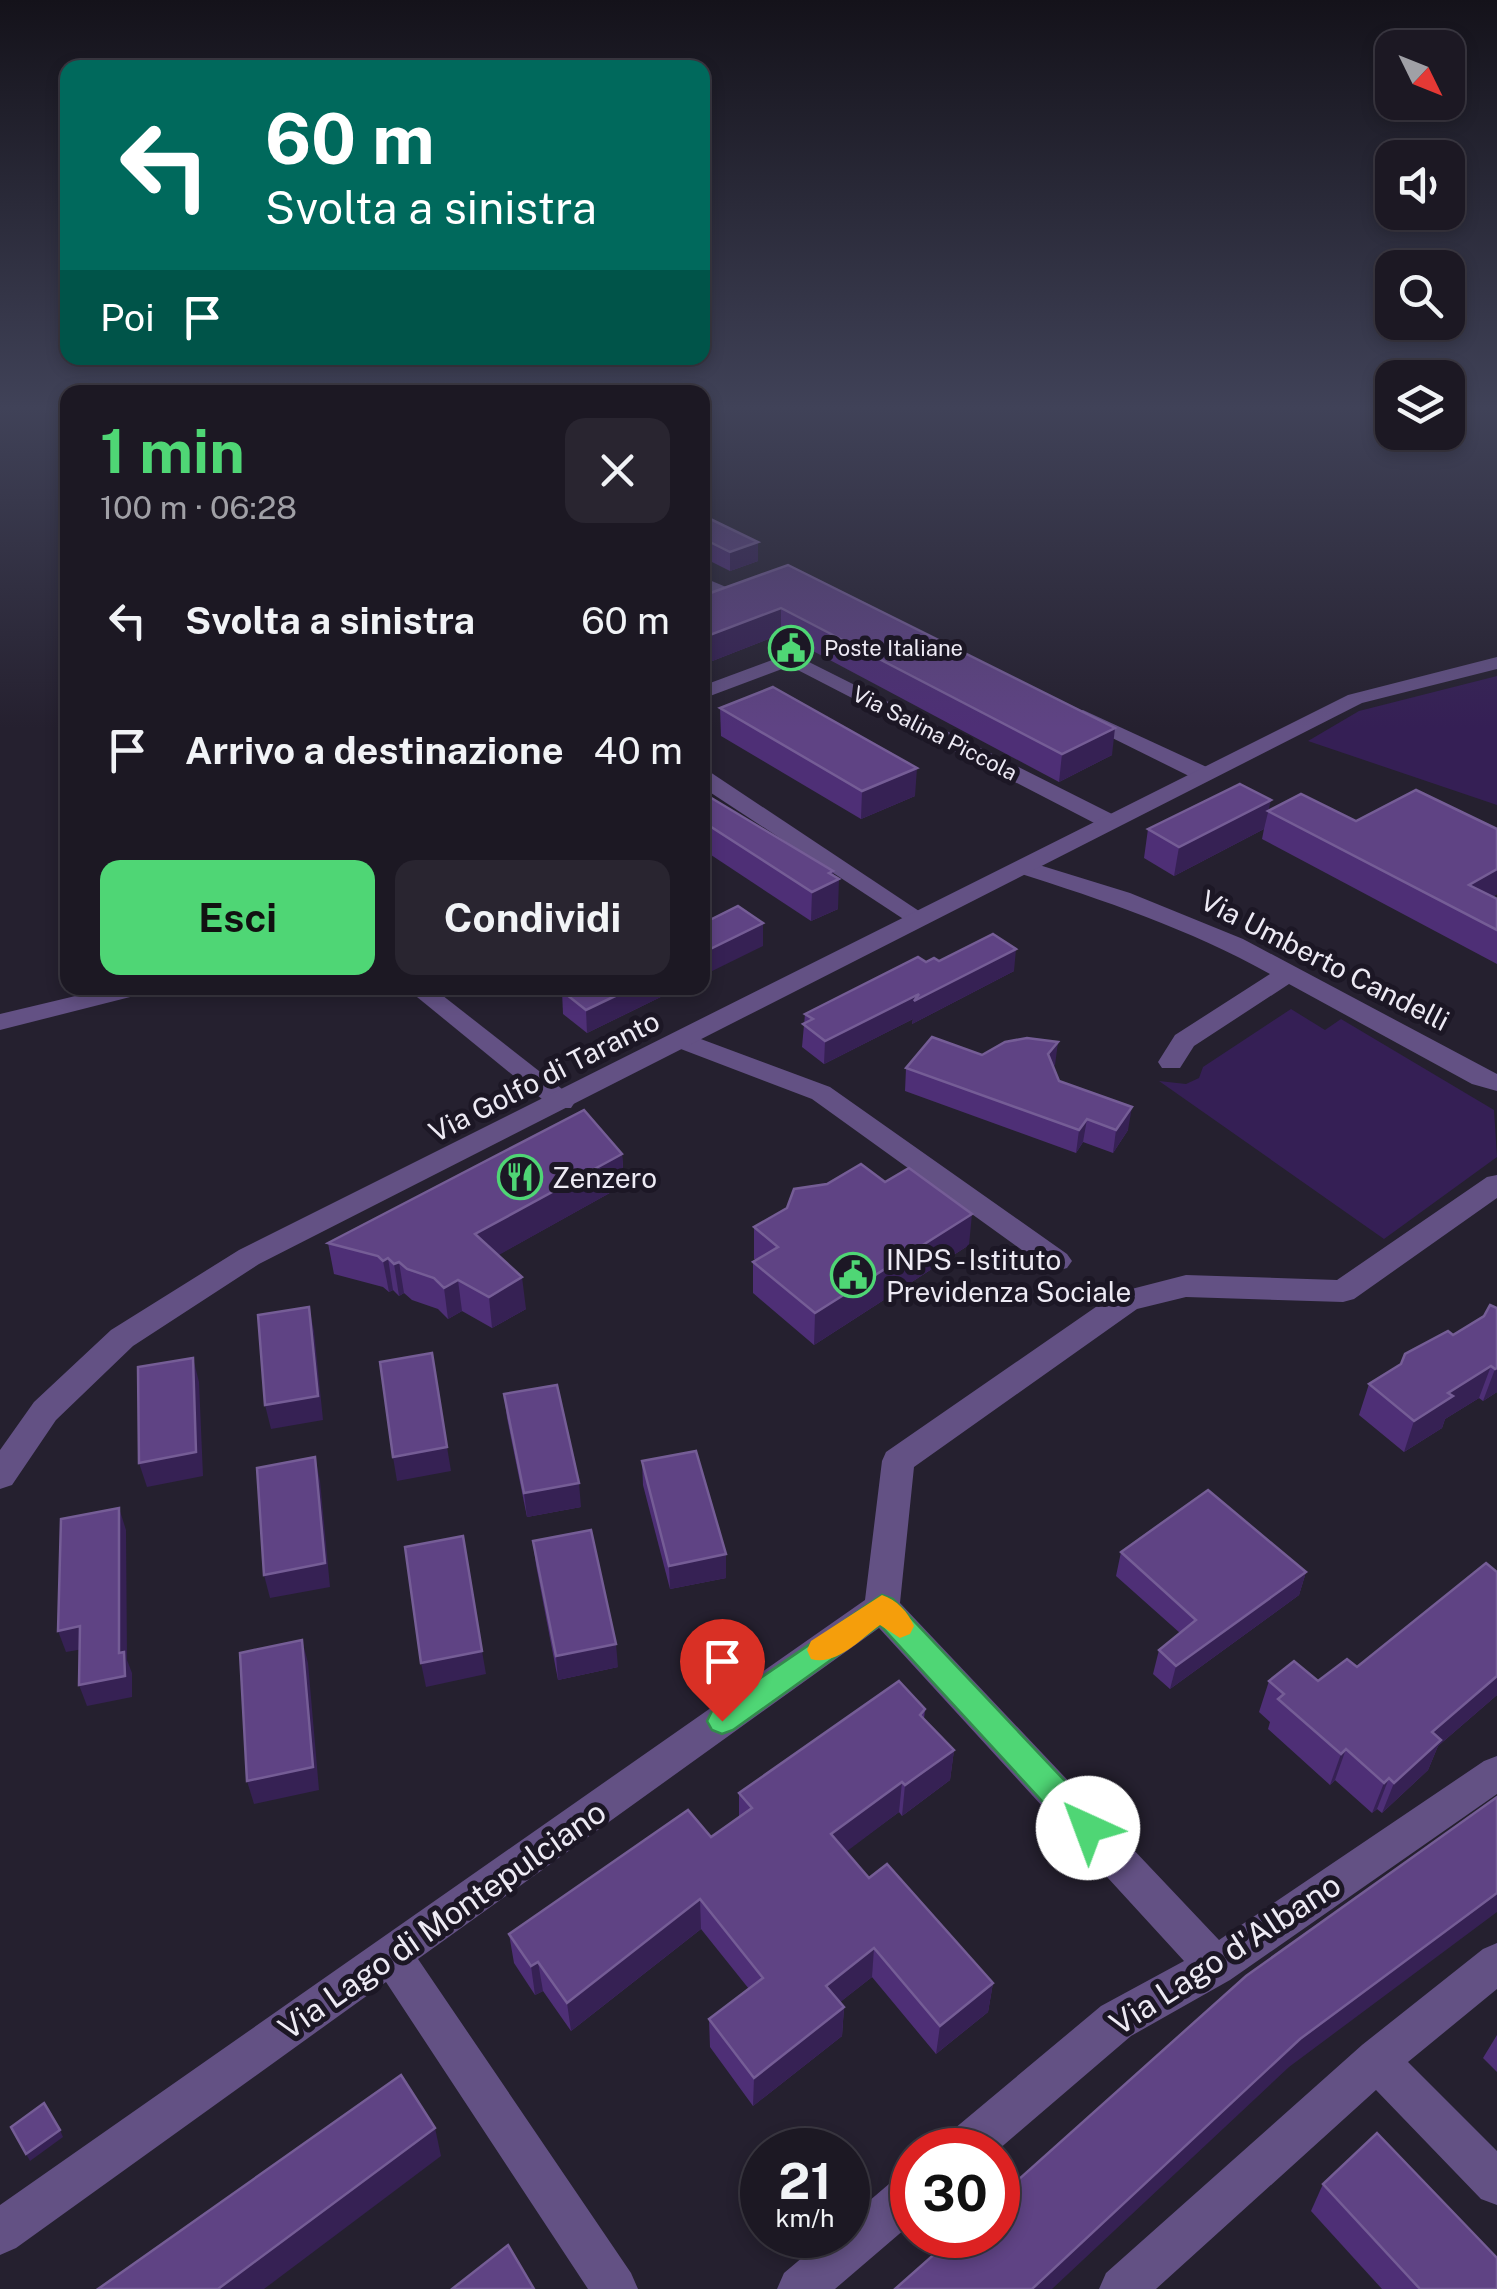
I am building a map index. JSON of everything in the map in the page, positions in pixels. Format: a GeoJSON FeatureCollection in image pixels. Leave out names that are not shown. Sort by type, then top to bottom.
{"type":"FeatureCollection","features":[{"type":"Feature","properties":{"kind":"street"},"geometry":{"type":"LineString","coordinates":[[710,584],[732,591],[710,598]]}},
{"type":"Feature","properties":{"kind":"street","name":"Via Salina Piccola"},"geometry":{"type":"LineString","coordinates":[[710,690],[791,659],[1110,822]]}},
{"type":"Feature","properties":{"kind":"street","name":"Via Golfo di Taranto"},"geometry":{"type":"LineString","coordinates":[[0,1476],[46,1412],[122,1338],[248,1257],[1355,700],[1497,663]]}},
{"type":"Feature","properties":{"kind":"street"},"geometry":{"type":"LineString","coordinates":[[1063,706],[1203,774]]}},
{"type":"Feature","properties":{"kind":"street"},"geometry":{"type":"LineString","coordinates":[[710,783],[919,919]]}},
{"type":"Feature","properties":{"kind":"street","name":"Via Umberto Candelli"},"geometry":{"type":"LineString","coordinates":[[1023,867],[1122,898],[1290,972],[1492,1084]]}},
{"type":"Feature","properties":{"kind":"street"},"geometry":{"type":"LineString","coordinates":[[1171,1062],[1184,1042],[1290,972]]}},
{"type":"Feature","properties":{"kind":"street"},"geometry":{"type":"LineString","coordinates":[[0,1022],[109,995]]}},
{"type":"Feature","properties":{"kind":"street"},"geometry":{"type":"LineString","coordinates":[[427,995],[562,1102]]}},
{"type":"Feature","properties":{"kind":"street","name":"Via Golfo di Taranto"},"geometry":{"type":"LineString","coordinates":[[682,1040],[821,1093],[1057,1261]]}},
{"type":"Feature","properties":{"kind":"street"},"geometry":{"type":"LineString","coordinates":[[1216,1966],[882,1607],[898,1461],[1127,1301],[1186,1286],[1343,1291],[1497,1184]]}},
{"type":"Feature","properties":{"kind":"street","name":"Via Lago di Montepulciano"},"geometry":{"type":"LineString","coordinates":[[0,2232],[882,1607]]}},
{"type":"Feature","properties":{"kind":"street","name":"Via Lago d'Albano"},"geometry":{"type":"LineString","coordinates":[[990,2128],[1116,2021],[1216,1966],[1497,1773]]}},
{"type":"Feature","properties":{"kind":"street"},"geometry":{"type":"LineString","coordinates":[[392,1956],[615,2289]]}},
{"type":"Feature","properties":{"kind":"street"},"geometry":{"type":"LineString","coordinates":[[1122,2289],[1376,2060],[1497,1963]]}},
{"type":"Feature","properties":{"kind":"street"},"geometry":{"type":"LineString","coordinates":[[1376,2060],[1497,2183]]}},
{"type":"Feature","properties":{"kind":"street"},"geometry":{"type":"LineString","coordinates":[[800,2289],[890,2213]]}},
{"type":"Feature","properties":{"kind":"shaded area"},"geometry":{"type":"Polygon","coordinates":[[[1497,676],[1497,805],[1308,741],[1359,711],[1497,676]]]}},
{"type":"Feature","properties":{"kind":"shaded area"},"geometry":{"type":"Polygon","coordinates":[[[1291,1009],[1325,1030],[1341,1019],[1494,1110],[1497,1157],[1384,1239],[1159,1081],[1186,1084],[1199,1078],[1203,1067],[1291,1009]]]}},
{"type":"Feature","properties":{"kind":"building"},"geometry":{"type":"Polygon","coordinates":[[[710,519],[758,542],[730,552],[710,542],[710,519]]]}},
{"type":"Feature","properties":{"kind":"building"},"geometry":{"type":"Polygon","coordinates":[[[788,565],[1115,728],[1062,754],[781,608],[710,635],[710,593],[788,565]]]}},
{"type":"Feature","properties":{"kind":"building"},"geometry":{"type":"Polygon","coordinates":[[[773,687],[917,768],[862,791],[720,708],[773,687]]]}},
{"type":"Feature","properties":{"kind":"building"},"geometry":{"type":"Polygon","coordinates":[[[1240,784],[1271,800],[1179,847],[1148,829],[1240,784]]]}},
{"type":"Feature","properties":{"kind":"building"},"geometry":{"type":"Polygon","coordinates":[[[1416,790],[1497,829],[1497,869],[1469,885],[1497,899],[1497,930],[1268,811],[1301,794],[1356,821],[1416,790]]]}},
{"type":"Feature","properties":{"kind":"building"},"geometry":{"type":"Polygon","coordinates":[[[710,797],[833,871],[829,873],[839,879],[812,892],[710,826],[710,797]]]}},
{"type":"Feature","properties":{"kind":"building"},"geometry":{"type":"Polygon","coordinates":[[[738,906],[763,923],[710,949],[710,920],[738,906]]]}},
{"type":"Feature","properties":{"kind":"building"},"geometry":{"type":"Polygon","coordinates":[[[993,934],[1016,949],[825,1041],[803,1024],[813,1019],[805,1014],[918,957],[926,962],[934,958],[939,961],[993,934]]]}},
{"type":"Feature","properties":{"kind":"building"},"geometry":{"type":"Polygon","coordinates":[[[567,995],[617,995],[586,1010],[567,995]]]}},
{"type":"Feature","properties":{"kind":"building"},"geometry":{"type":"Polygon","coordinates":[[[932,1037],[982,1055],[1005,1042],[1027,1038],[1058,1042],[1048,1054],[1059,1081],[1132,1107],[1116,1130],[1087,1119],[1079,1130],[906,1068],[932,1037]]]}},
{"type":"Feature","properties":{"kind":"building"},"geometry":{"type":"Polygon","coordinates":[[[584,1110],[622,1154],[475,1234],[522,1277],[489,1297],[458,1280],[444,1288],[434,1278],[407,1269],[399,1262],[394,1264],[388,1258],[383,1261],[378,1256],[328,1243],[584,1110]]]}},
{"type":"Feature","properties":{"kind":"building"},"geometry":{"type":"Polygon","coordinates":[[[861,1164],[885,1182],[909,1168],[972,1214],[815,1313],[753,1262],[778,1247],[754,1227],[787,1208],[794,1189],[827,1184],[861,1164]]]}},
{"type":"Feature","properties":{"kind":"building"},"geometry":{"type":"Polygon","coordinates":[[[1490,1305],[1497,1308],[1497,1368],[1491,1366],[1448,1393],[1453,1396],[1414,1421],[1369,1384],[1401,1364],[1405,1354],[1448,1331],[1453,1335],[1484,1316],[1490,1305]]]}},
{"type":"Feature","properties":{"kind":"building"},"geometry":{"type":"Polygon","coordinates":[[[309,1307],[318,1396],[265,1405],[258,1315],[309,1307]]]}},
{"type":"Feature","properties":{"kind":"building"},"geometry":{"type":"Polygon","coordinates":[[[432,1353],[447,1447],[393,1457],[380,1362],[432,1353]]]}},
{"type":"Feature","properties":{"kind":"building"},"geometry":{"type":"Polygon","coordinates":[[[193,1358],[196,1452],[139,1463],[138,1367],[193,1358]]]}},
{"type":"Feature","properties":{"kind":"building"},"geometry":{"type":"Polygon","coordinates":[[[557,1385],[579,1483],[524,1493],[504,1394],[557,1385]]]}},
{"type":"Feature","properties":{"kind":"building"},"geometry":{"type":"Polygon","coordinates":[[[696,1451],[726,1554],[669,1566],[642,1461],[696,1451]]]}},
{"type":"Feature","properties":{"kind":"building"},"geometry":{"type":"Polygon","coordinates":[[[315,1457],[325,1563],[264,1575],[257,1468],[315,1457]]]}},
{"type":"Feature","properties":{"kind":"building"},"geometry":{"type":"Polygon","coordinates":[[[1208,1490],[1306,1572],[1176,1666],[1159,1650],[1196,1620],[1121,1552],[1208,1490]]]}},
{"type":"Feature","properties":{"kind":"building"},"geometry":{"type":"Polygon","coordinates":[[[119,1508],[119,1653],[124,1652],[125,1676],[79,1685],[80,1626],[58,1631],[61,1519],[119,1508]]]}},
{"type":"Feature","properties":{"kind":"building"},"geometry":{"type":"Polygon","coordinates":[[[591,1530],[616,1644],[556,1656],[533,1541],[591,1530]]]}},
{"type":"Feature","properties":{"kind":"building"},"geometry":{"type":"Polygon","coordinates":[[[463,1536],[482,1651],[421,1663],[405,1547],[463,1536]]]}},
{"type":"Feature","properties":{"kind":"building"},"geometry":{"type":"Polygon","coordinates":[[[1486,1563],[1497,1572],[1497,1676],[1432,1732],[1441,1740],[1394,1783],[1389,1778],[1384,1783],[1346,1749],[1341,1754],[1278,1699],[1284,1694],[1269,1681],[1294,1661],[1318,1681],[1347,1659],[1357,1667],[1486,1563]]]}},
{"type":"Feature","properties":{"kind":"building"},"geometry":{"type":"Polygon","coordinates":[[[302,1640],[313,1767],[247,1781],[240,1653],[302,1640]]]}},
{"type":"Feature","properties":{"kind":"building"},"geometry":{"type":"Polygon","coordinates":[[[899,1681],[925,1709],[920,1715],[954,1750],[831,1834],[869,1878],[887,1864],[993,1983],[940,2026],[874,1948],[826,1986],[844,2007],[754,2078],[709,2019],[763,1978],[700,1899],[567,2003],[538,1962],[531,1966],[509,1934],[688,1810],[711,1837],[752,1808],[739,1793],[899,1681]]]}},
{"type":"Feature","properties":{"kind":"building"},"geometry":{"type":"Polygon","coordinates":[[[1497,1797],[1497,1893],[1300,2039],[1032,2289],[895,2289],[930,2258],[1020,2258],[1020,2178],[1246,1976],[1497,1797]]]}},
{"type":"Feature","properties":{"kind":"building"},"geometry":{"type":"Polygon","coordinates":[[[401,2075],[435,2128],[218,2289],[98,2289],[401,2075]]]}},
{"type":"Feature","properties":{"kind":"building"},"geometry":{"type":"Polygon","coordinates":[[[44,2103],[60,2130],[26,2154],[11,2127],[44,2103]]]}},
{"type":"Feature","properties":{"kind":"building"},"geometry":{"type":"Polygon","coordinates":[[[1377,2133],[1497,2258],[1497,2289],[1420,2289],[1323,2184],[1377,2133]]]}},
{"type":"Feature","properties":{"kind":"building"},"geometry":{"type":"Polygon","coordinates":[[[508,2245],[534,2289],[452,2289],[508,2245]]]}},
{"type":"Feature","properties":{"kind":"slow traffic"},"geometry":{"type":"LineString","coordinates":[[822,1650],[882,1607],[900,1626]]}},
{"type":"Feature","properties":{"kind":"place","name":"Poste Italiane"},"geometry":{"type":"Point","coordinates":[791,648]}},
{"type":"Feature","properties":{"kind":"place","name":"Zenzero"},"geometry":{"type":"Point","coordinates":[520,1177]}},
{"type":"Feature","properties":{"kind":"place","name":"INPS - Istituto Previdenza Sociale"},"geometry":{"type":"Point","coordinates":[853,1275]}},
{"type":"Feature","properties":{"kind":"route"},"geometry":{"type":"LineString","coordinates":[[722,1721],[882,1607],[1088,1828]]}}]}
